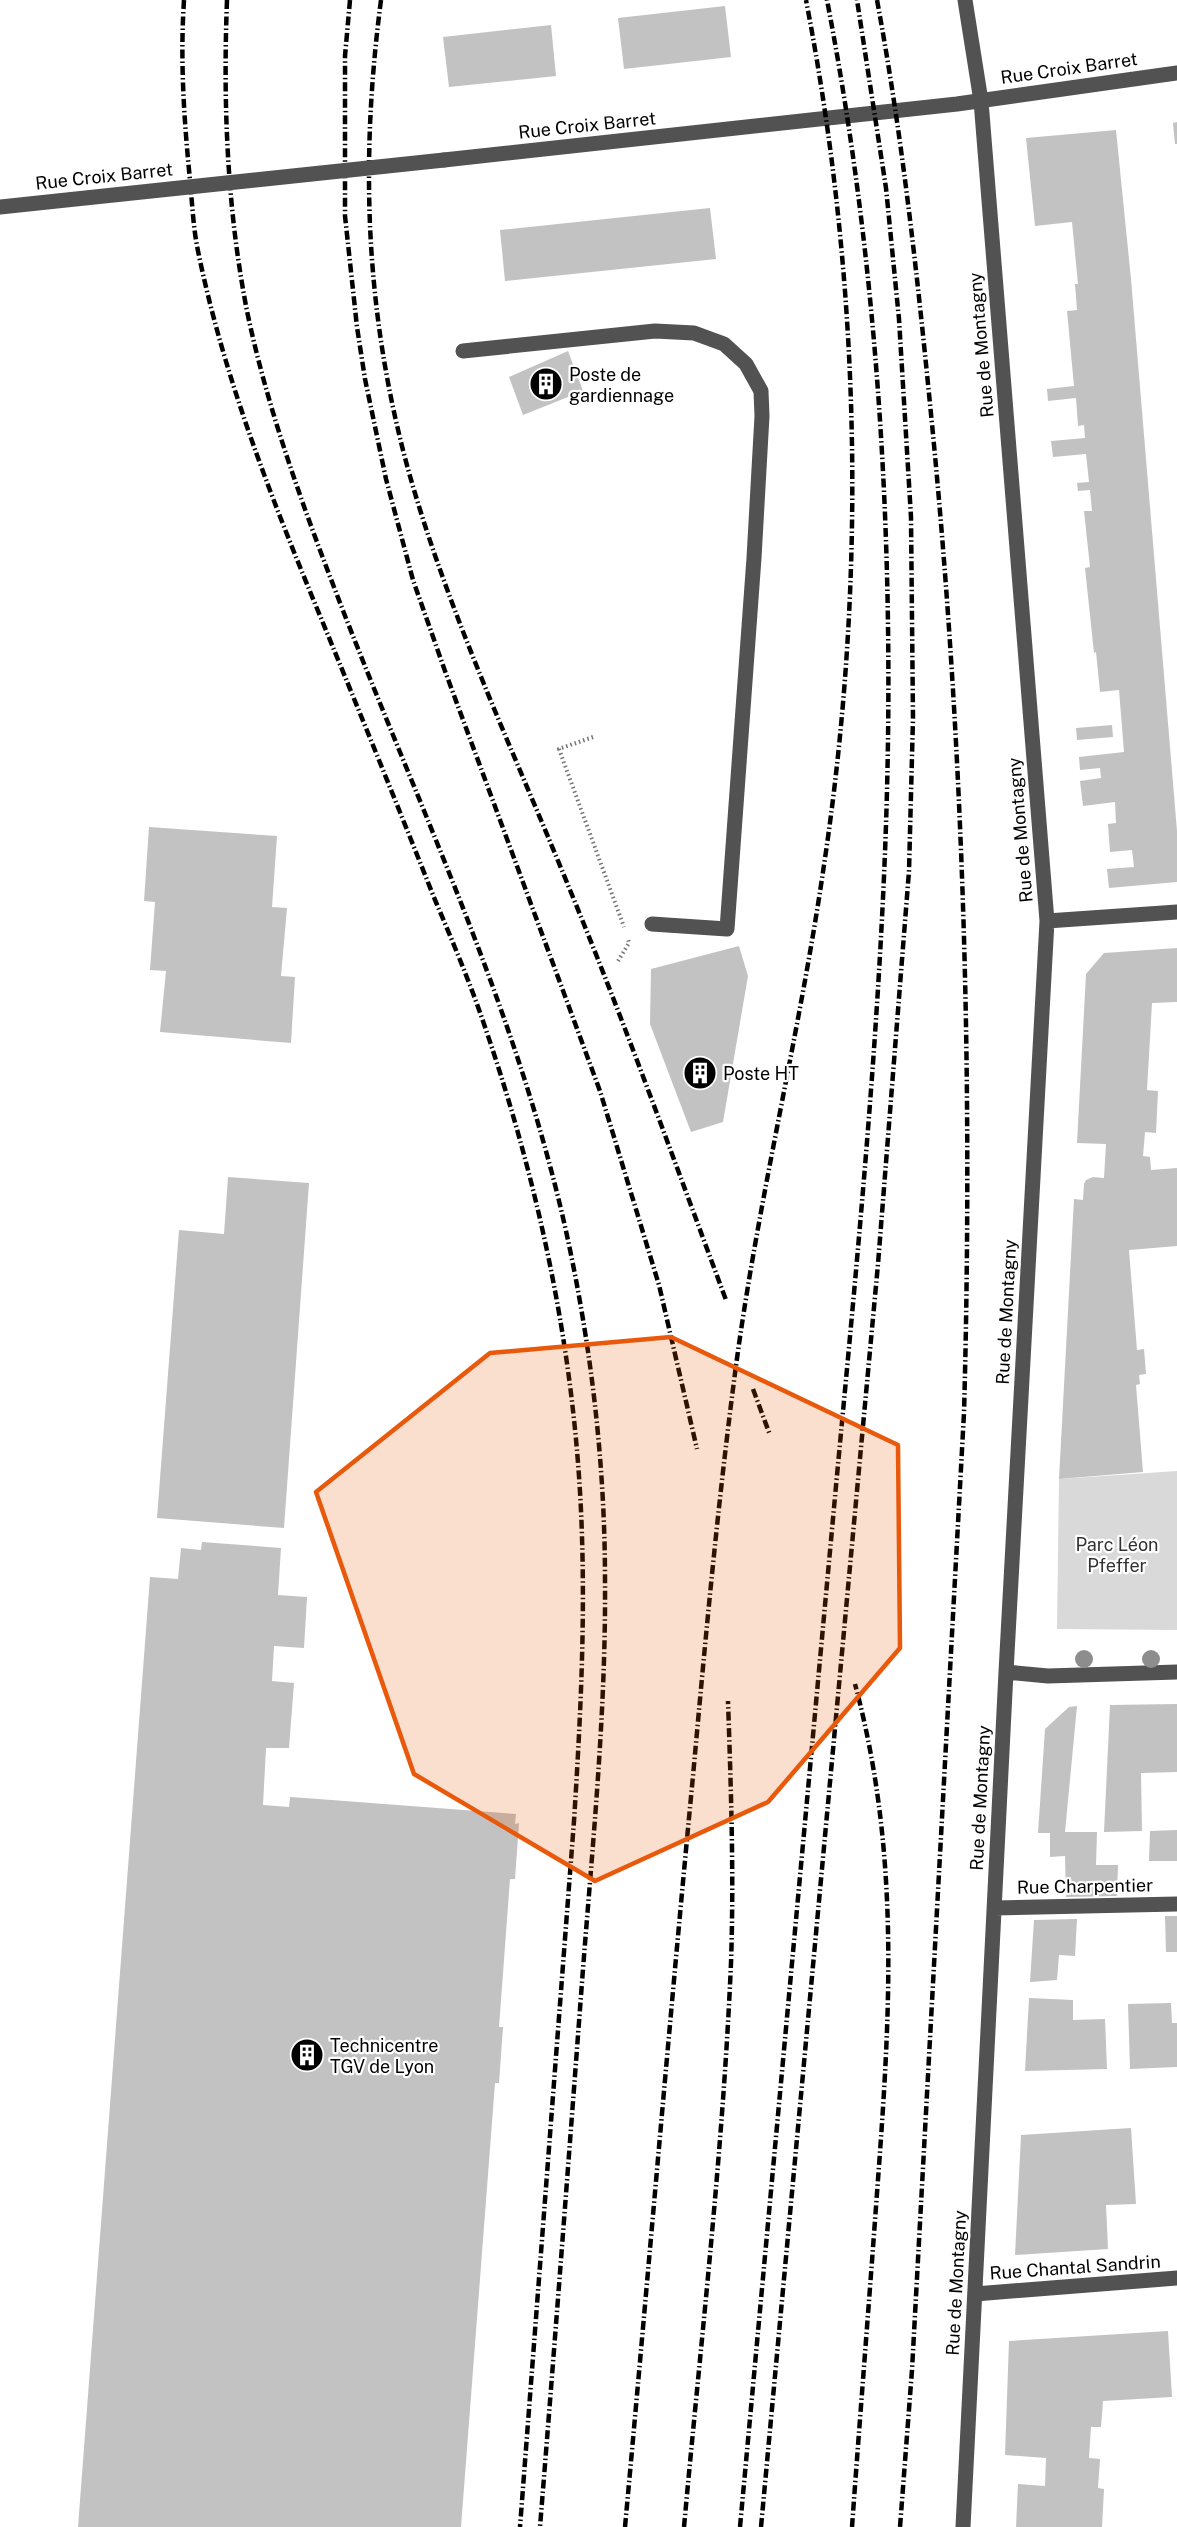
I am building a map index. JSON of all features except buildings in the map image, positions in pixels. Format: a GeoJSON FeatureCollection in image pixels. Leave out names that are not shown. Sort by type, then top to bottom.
{"type":"FeatureCollection","features":[{"type":"Feature","properties":{"kind":"street","name":"Rue de Montagny"},"geometry":{"type":"LineString","coordinates":[[963,2527],[1047,921],[981,101],[965,0]]}},
{"type":"Feature","properties":{"kind":"street","name":"Rue Croix Barret"},"geometry":{"type":"LineString","coordinates":[[0,207],[981,101],[1177,73]]}},
{"type":"Feature","properties":{"kind":"street"},"geometry":{"type":"LineString","coordinates":[[463,351],[654,331],[694,333],[724,344],[731,350],[746,363],[761,391],[762,416],[754,558],[727,929],[652,924]]}},
{"type":"Feature","properties":{"kind":"street"},"geometry":{"type":"LineString","coordinates":[[1047,921],[1177,912]]}},
{"type":"Feature","properties":{"kind":"street"},"geometry":{"type":"LineString","coordinates":[[1006,1672],[1048,1676],[1177,1672]]}},
{"type":"Feature","properties":{"kind":"street","name":"Rue Charpentier"},"geometry":{"type":"LineString","coordinates":[[994,1908],[1177,1904]]}},
{"type":"Feature","properties":{"kind":"street","name":"Rue Chantal Sandrin"},"geometry":{"type":"LineString","coordinates":[[975,2294],[1177,2278]]}},
{"type":"Feature","properties":{"kind":"path"},"geometry":{"type":"LineString","coordinates":[[592,737],[559,749],[629,943],[618,961]]}},
{"type":"Feature","properties":{"kind":"highlighted area"},"geometry":{"type":"Polygon","coordinates":[[[671,1337],[898,1445],[900,1648],[768,1802],[595,1881],[414,1774],[316,1492],[490,1353],[671,1337]]]}},
{"type":"Feature","properties":{"kind":"green space","name":"Parc Léon Pfeffer"},"geometry":{"type":"Polygon","coordinates":[[[1177,1471],[1177,1630],[1057,1629],[1059,1479],[1177,1471]]]}},
{"type":"Feature","properties":{"kind":"railway"},"geometry":{"type":"LineString","coordinates":[[184,0],[183,90],[194,221],[197,246],[220,342],[285,530],[460,960],[485,1027],[523,1151],[539,1215],[553,1278],[573,1407],[582,1537],[583,1608],[580,1714],[574,1821],[520,2527]]}},
{"type":"Feature","properties":{"kind":"railway"},"geometry":{"type":"LineString","coordinates":[[227,0],[226,117],[231,195],[240,273],[256,349],[288,461],[314,535],[466,916],[522,1072],[546,1151],[566,1231],[583,1317],[595,1404],[602,1492],[605,1580],[601,1726],[540,2527]]}},
{"type":"Feature","properties":{"kind":"railway"},"geometry":{"type":"LineString","coordinates":[[350,0],[345,56],[345,216],[365,379],[386,479],[413,580],[600,1091],[659,1285],[697,1449]]}},
{"type":"Feature","properties":{"kind":"railway"},"geometry":{"type":"LineString","coordinates":[[381,0],[370,119],[370,236],[383,352],[408,469],[424,523],[462,629],[611,992],[726,1300]]}},
{"type":"Feature","properties":{"kind":"railway"},"geometry":{"type":"LineString","coordinates":[[625,2527],[675,1964],[728,1430],[743,1316],[824,865],[838,757],[847,649],[852,540],[852,432],[847,323],[838,215],[824,107],[806,0]]}},
{"type":"Feature","properties":{"kind":"railway"},"geometry":{"type":"LineString","coordinates":[[740,2527],[870,1105],[884,876],[888,767],[886,546],[873,326],[846,108],[827,0]]}},
{"type":"Feature","properties":{"kind":"railway"},"geometry":{"type":"LineString","coordinates":[[761,2527],[878,1264],[909,871],[913,718],[911,517],[899,319],[886,188],[857,0]]}},
{"type":"Feature","properties":{"kind":"railway"},"geometry":{"type":"LineString","coordinates":[[877,0],[895,105],[909,211],[927,371],[943,547],[959,794],[966,1041],[967,1289],[964,1413],[912,2370],[900,2527]]}},
{"type":"Feature","properties":{"kind":"railway"},"geometry":{"type":"LineString","coordinates":[[753,1389],[770,1435]]}},
{"type":"Feature","properties":{"kind":"railway"},"geometry":{"type":"LineString","coordinates":[[852,2527],[882,2128],[888,2000],[886,1874],[880,1811],[870,1748],[855,1684]]}},
{"type":"Feature","properties":{"kind":"railway"},"geometry":{"type":"LineString","coordinates":[[684,2527],[717,2175],[731,1963],[731,1800],[728,1701]]}},
{"type":"Feature","properties":{"kind":"place","name":"Poste de gardiennage"},"geometry":{"type":"Point","coordinates":[546,384]}},
{"type":"Feature","properties":{"kind":"place","name":"Poste HT"},"geometry":{"type":"Point","coordinates":[700,1073]}},
{"type":"Feature","properties":{"kind":"place","name":"Technicentre TGV de Lyon"},"geometry":{"type":"Point","coordinates":[307,2055]}}]}
